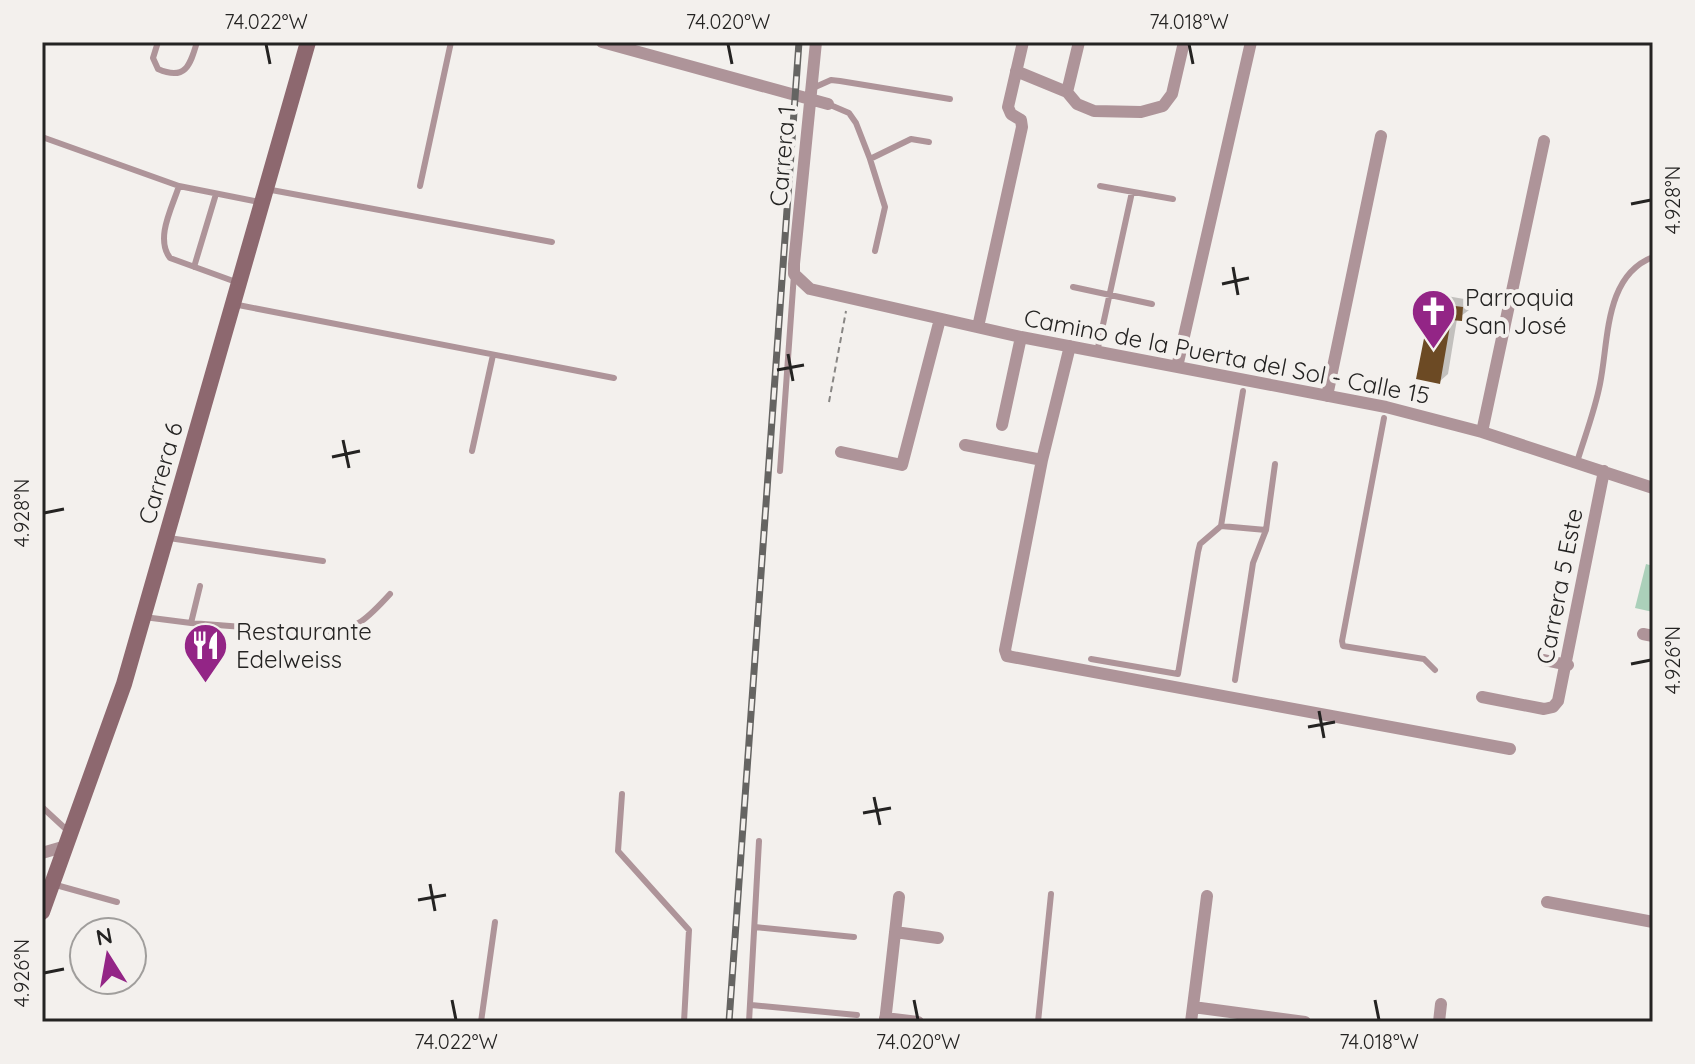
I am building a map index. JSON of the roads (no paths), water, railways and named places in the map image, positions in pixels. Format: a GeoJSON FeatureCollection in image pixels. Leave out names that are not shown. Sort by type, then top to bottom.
{"type":"FeatureCollection","features":[{"type":"Feature","properties":{"kind":"main road","name":"Carrera 6"},"geometry":{"type":"LineString","coordinates":[[42,912],[144,617],[308,42]]}},
{"type":"Feature","properties":{"kind":"street"},"geometry":{"type":"LineString","coordinates":[[602,42],[810,93],[828,104]]}},
{"type":"Feature","properties":{"kind":"street","name":"Carrera 1"},"geometry":{"type":"LineString","coordinates":[[794,274],[816,42]]}},
{"type":"Feature","properties":{"kind":"street"},"geometry":{"type":"LineString","coordinates":[[978,327],[1022,127],[1021,120],[1009,111],[1023,42]]}},
{"type":"Feature","properties":{"kind":"street"},"geometry":{"type":"LineString","coordinates":[[1067,92],[1079,42]]}},
{"type":"Feature","properties":{"kind":"street"},"geometry":{"type":"LineString","coordinates":[[1016,71],[1067,92],[1077,104],[1094,111],[1141,112],[1163,106],[1172,94],[1184,42]]}},
{"type":"Feature","properties":{"kind":"street"},"geometry":{"type":"LineString","coordinates":[[1177,367],[1251,42]]}},
{"type":"Feature","properties":{"kind":"street"},"geometry":{"type":"LineString","coordinates":[[1327,396],[1381,136]]}},
{"type":"Feature","properties":{"kind":"street"},"geometry":{"type":"LineString","coordinates":[[1482,432],[1544,141]]}},
{"type":"Feature","properties":{"kind":"street","name":"Camino de la Puerta del Sol - Calle 15"},"geometry":{"type":"LineString","coordinates":[[794,274],[810,289],[940,319],[1177,367],[1244,386],[1327,396],[1385,412],[1482,432],[1653,488]]}},
{"type":"Feature","properties":{"kind":"street"},"geometry":{"type":"LineString","coordinates":[[841,452],[902,465],[940,319]]}},
{"type":"Feature","properties":{"kind":"street"},"geometry":{"type":"LineString","coordinates":[[1002,425],[1021,337]]}},
{"type":"Feature","properties":{"kind":"street"},"geometry":{"type":"LineString","coordinates":[[1070,346],[1042,460],[1005,650],[1011,659],[1510,749]]}},
{"type":"Feature","properties":{"kind":"street"},"geometry":{"type":"LineString","coordinates":[[965,445],[1042,460]]}},
{"type":"Feature","properties":{"kind":"street","name":"Carrera 5 Este"},"geometry":{"type":"LineString","coordinates":[[1482,697],[1553,707],[1568,665],[1604,471]]}},
{"type":"Feature","properties":{"kind":"street"},"geometry":{"type":"LineString","coordinates":[[1544,660],[1568,665]]}},
{"type":"Feature","properties":{"kind":"street"},"geometry":{"type":"LineString","coordinates":[[42,853],[68,840]]}},
{"type":"Feature","properties":{"kind":"street"},"geometry":{"type":"LineString","coordinates":[[1191,1022],[1207,896]]}},
{"type":"Feature","properties":{"kind":"street"},"geometry":{"type":"LineString","coordinates":[[899,897],[885,1020],[918,1022]]}},
{"type":"Feature","properties":{"kind":"street"},"geometry":{"type":"LineString","coordinates":[[1547,902],[1653,922]]}},
{"type":"Feature","properties":{"kind":"street"},"geometry":{"type":"LineString","coordinates":[[895,932],[938,938]]}},
{"type":"Feature","properties":{"kind":"street"},"geometry":{"type":"LineString","coordinates":[[1439,1022],[1441,1004]]}},
{"type":"Feature","properties":{"kind":"street"},"geometry":{"type":"LineString","coordinates":[[1193,1007],[1305,1022]]}},
{"type":"Feature","properties":{"kind":"lane"},"geometry":{"type":"LineString","coordinates":[[158,42],[153,58],[158,69],[170,75],[181,74],[189,67],[197,42]]}},
{"type":"Feature","properties":{"kind":"lane"},"geometry":{"type":"LineString","coordinates":[[420,186],[451,42]]}},
{"type":"Feature","properties":{"kind":"lane"},"geometry":{"type":"LineString","coordinates":[[810,93],[831,80],[950,99]]}},
{"type":"Feature","properties":{"kind":"lane"},"geometry":{"type":"LineString","coordinates":[[828,104],[849,113],[870,159],[885,207],[875,251]]}},
{"type":"Feature","properties":{"kind":"lane"},"geometry":{"type":"LineString","coordinates":[[42,137],[179,186],[216,194],[264,196],[552,242]]}},
{"type":"Feature","properties":{"kind":"lane"},"geometry":{"type":"LineString","coordinates":[[870,159],[911,139],[929,142]]}},
{"type":"Feature","properties":{"kind":"lane"},"geometry":{"type":"LineString","coordinates":[[179,186],[163,237],[163,249],[170,258],[239,283]]}},
{"type":"Feature","properties":{"kind":"lane"},"geometry":{"type":"LineString","coordinates":[[1100,186],[1173,199]]}},
{"type":"Feature","properties":{"kind":"lane"},"geometry":{"type":"LineString","coordinates":[[1097,352],[1132,192]]}},
{"type":"Feature","properties":{"kind":"lane"},"geometry":{"type":"LineString","coordinates":[[194,267],[216,194]]}},
{"type":"Feature","properties":{"kind":"lane"},"geometry":{"type":"LineString","coordinates":[[1577,462],[1601,382],[1606,337],[1619,291],[1637,265],[1653,257]]}},
{"type":"Feature","properties":{"kind":"lane"},"geometry":{"type":"LineString","coordinates":[[780,471],[794,274]]}},
{"type":"Feature","properties":{"kind":"lane"},"geometry":{"type":"LineString","coordinates":[[1073,287],[1152,304]]}},
{"type":"Feature","properties":{"kind":"lane"},"geometry":{"type":"LineString","coordinates":[[233,304],[614,378]]}},
{"type":"Feature","properties":{"kind":"lane"},"geometry":{"type":"LineString","coordinates":[[472,451],[493,355]]}},
{"type":"Feature","properties":{"kind":"lane"},"geometry":{"type":"LineString","coordinates":[[1091,659],[1178,674],[1200,544],[1221,526],[1244,386]]}},
{"type":"Feature","properties":{"kind":"lane"},"geometry":{"type":"LineString","coordinates":[[1385,412],[1342,641],[1343,646],[1424,659],[1435,670]]}},
{"type":"Feature","properties":{"kind":"lane"},"geometry":{"type":"LineString","coordinates":[[1235,680],[1253,563],[1266,530],[1275,464]]}},
{"type":"Feature","properties":{"kind":"lane"},"geometry":{"type":"LineString","coordinates":[[1221,526],[1266,530]]}},
{"type":"Feature","properties":{"kind":"lane"},"geometry":{"type":"LineString","coordinates":[[166,538],[323,561]]}},
{"type":"Feature","properties":{"kind":"lane"},"geometry":{"type":"LineString","coordinates":[[191,623],[200,586]]}},
{"type":"Feature","properties":{"kind":"lane"},"geometry":{"type":"LineString","coordinates":[[144,617],[324,633],[344,632],[363,623],[390,594]]}},
{"type":"Feature","properties":{"kind":"lane"},"geometry":{"type":"LineString","coordinates":[[622,794],[618,851],[689,930],[684,1022]]}},
{"type":"Feature","properties":{"kind":"lane"},"geometry":{"type":"LineString","coordinates":[[42,807],[68,840]]}},
{"type":"Feature","properties":{"kind":"lane"},"geometry":{"type":"LineString","coordinates":[[749,1022],[759,841]]}},
{"type":"Feature","properties":{"kind":"lane"},"geometry":{"type":"LineString","coordinates":[[52,884],[117,902]]}},
{"type":"Feature","properties":{"kind":"lane"},"geometry":{"type":"LineString","coordinates":[[1038,1022],[1051,894]]}},
{"type":"Feature","properties":{"kind":"lane"},"geometry":{"type":"LineString","coordinates":[[481,1022],[495,922]]}},
{"type":"Feature","properties":{"kind":"lane"},"geometry":{"type":"LineString","coordinates":[[755,927],[854,937]]}},
{"type":"Feature","properties":{"kind":"lane"},"geometry":{"type":"LineString","coordinates":[[751,1005],[857,1015]]}},
{"type":"Feature","properties":{"kind":"railway"},"geometry":{"type":"LineString","coordinates":[[729,1022],[799,42]]}},
{"type":"Feature","properties":{"kind":"place","name":"Parroquia San José"},"geometry":{"type":"Point","coordinates":[1434,350]}},
{"type":"Feature","properties":{"kind":"place","name":"Restaurante Edelweiss"},"geometry":{"type":"Point","coordinates":[205,684]}}]}
